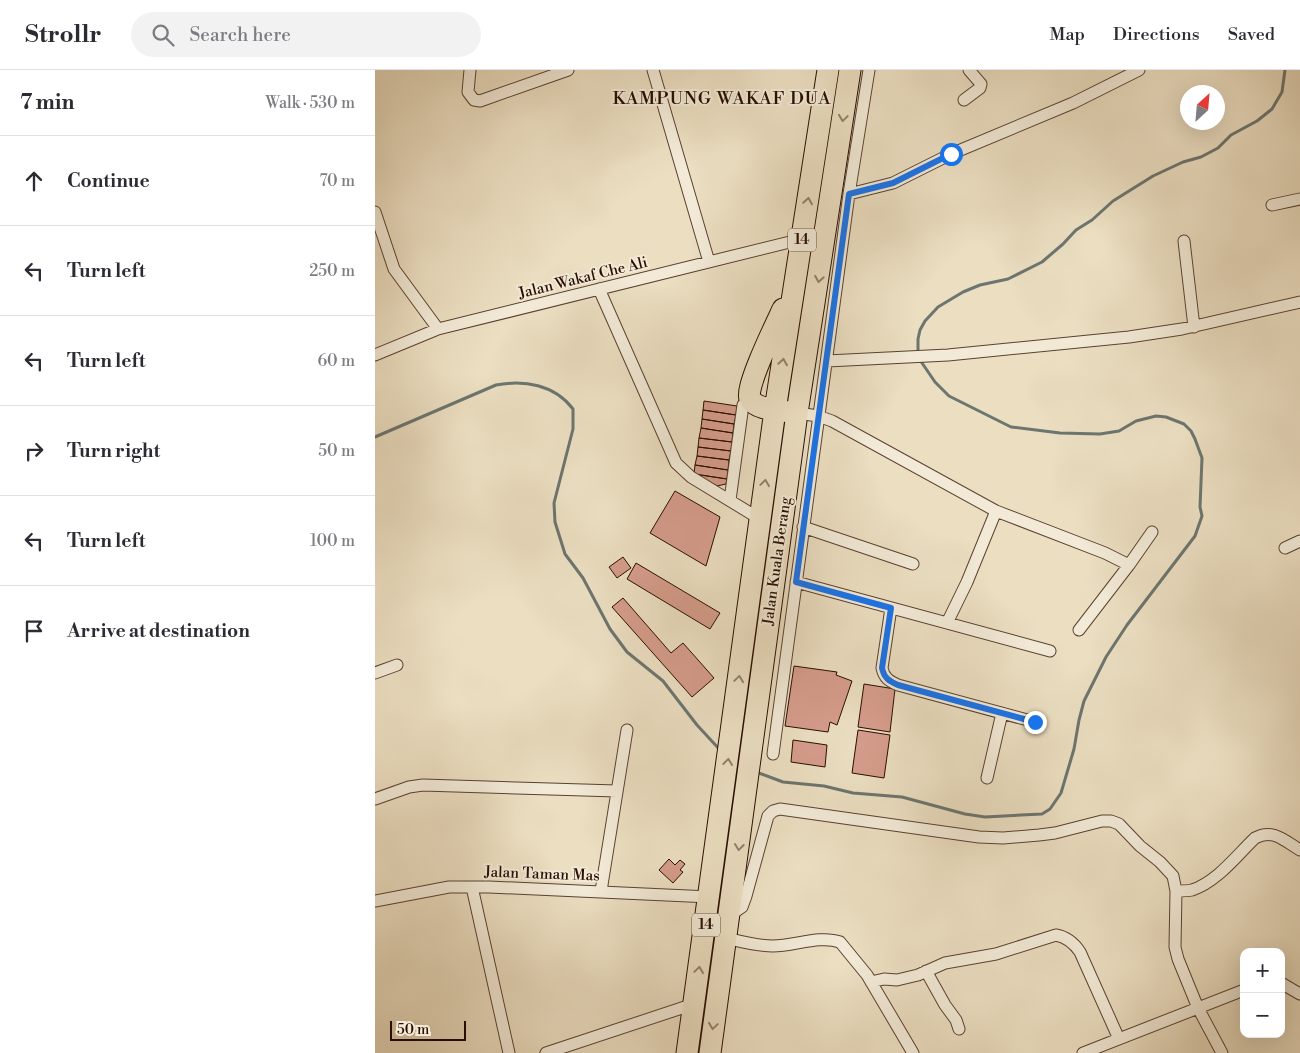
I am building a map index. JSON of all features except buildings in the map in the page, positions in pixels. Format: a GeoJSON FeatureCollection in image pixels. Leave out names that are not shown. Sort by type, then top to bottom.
{"type":"FeatureCollection","features":[{"type":"Feature","properties":{"kind":"highway","name":"Jalan Kuala Berang"},"geometry":{"type":"LineString","coordinates":[[687,1053],[710,897],[775,410],[828,70]]}},
{"type":"Feature","properties":{"kind":"highway","name":"Jalan Kuala Berang"},"geometry":{"type":"LineString","coordinates":[[710,1053],[797,413],[850,70]]}},
{"type":"Feature","properties":{"kind":"highway"},"geometry":{"type":"LineString","coordinates":[[796,281],[750,385],[749,394],[750,399],[761,406],[797,413]]}},
{"type":"Feature","properties":{"kind":"street"},"geometry":{"type":"LineString","coordinates":[[470,70],[468,87],[471,97],[480,101],[553,73],[568,70]]}},
{"type":"Feature","properties":{"kind":"street"},"geometry":{"type":"LineString","coordinates":[[653,70],[709,262]]}},
{"type":"Feature","properties":{"kind":"street"},"geometry":{"type":"LineString","coordinates":[[773,754],[849,194],[869,70]]}},
{"type":"Feature","properties":{"kind":"street"},"geometry":{"type":"LineString","coordinates":[[964,100],[981,88],[981,84],[969,70]]}},
{"type":"Feature","properties":{"kind":"street"},"geometry":{"type":"LineString","coordinates":[[849,194],[893,183],[951,154],[1073,103],[1139,70]]}},
{"type":"Feature","properties":{"kind":"street"},"geometry":{"type":"LineString","coordinates":[[1272,205],[1300,199]]}},
{"type":"Feature","properties":{"kind":"street"},"geometry":{"type":"LineString","coordinates":[[375,212],[393,269],[438,329]]}},
{"type":"Feature","properties":{"kind":"street","name":"Jalan Wakaf Che Ali"},"geometry":{"type":"LineString","coordinates":[[375,355],[438,329],[802,239]]}},
{"type":"Feature","properties":{"kind":"street"},"geometry":{"type":"LineString","coordinates":[[1184,241],[1195,326]]}},
{"type":"Feature","properties":{"kind":"street"},"geometry":{"type":"LineString","coordinates":[[599,289],[676,463],[691,477],[760,519]]}},
{"type":"Feature","properties":{"kind":"street"},"geometry":{"type":"LineString","coordinates":[[827,361],[948,355],[1129,337],[1195,326],[1300,302]]}},
{"type":"Feature","properties":{"kind":"street"},"geometry":{"type":"LineString","coordinates":[[730,500],[743,405],[750,399]]}},
{"type":"Feature","properties":{"kind":"street"},"geometry":{"type":"LineString","coordinates":[[797,413],[818,416],[832,422],[996,511],[1105,553],[1129,565]]}},
{"type":"Feature","properties":{"kind":"street"},"geometry":{"type":"LineString","coordinates":[[947,623],[967,582],[996,511]]}},
{"type":"Feature","properties":{"kind":"street"},"geometry":{"type":"LineString","coordinates":[[803,526],[913,564]]}},
{"type":"Feature","properties":{"kind":"street"},"geometry":{"type":"LineString","coordinates":[[1079,630],[1152,532]]}},
{"type":"Feature","properties":{"kind":"street"},"geometry":{"type":"LineString","coordinates":[[1285,548],[1300,541]]}},
{"type":"Feature","properties":{"kind":"street"},"geometry":{"type":"LineString","coordinates":[[796,582],[1050,651]]}},
{"type":"Feature","properties":{"kind":"street"},"geometry":{"type":"LineString","coordinates":[[891,608],[882,668],[883,676],[889,681],[1035,722]]}},
{"type":"Feature","properties":{"kind":"street"},"geometry":{"type":"LineString","coordinates":[[375,673],[397,665]]}},
{"type":"Feature","properties":{"kind":"street"},"geometry":{"type":"LineString","coordinates":[[759,692],[781,694]]}},
{"type":"Feature","properties":{"kind":"street"},"geometry":{"type":"LineString","coordinates":[[987,778],[1002,713]]}},
{"type":"Feature","properties":{"kind":"street"},"geometry":{"type":"LineString","coordinates":[[601,891],[627,730]]}},
{"type":"Feature","properties":{"kind":"street"},"geometry":{"type":"LineString","coordinates":[[375,799],[409,787],[423,785],[617,791]]}},
{"type":"Feature","properties":{"kind":"street"},"geometry":{"type":"LineString","coordinates":[[729,916],[741,907],[747,896],[767,816],[773,811],[780,809],[995,838],[1055,833],[1102,821],[1111,821],[1119,824],[1173,876],[1176,891],[1175,947],[1181,968],[1198,1008],[1222,1053]]}},
{"type":"Feature","properties":{"kind":"street"},"geometry":{"type":"LineString","coordinates":[[1176,891],[1188,891],[1203,884],[1219,873],[1261,834],[1274,835],[1300,850]]}},
{"type":"Feature","properties":{"kind":"street","name":"Jalan Taman Mas"},"geometry":{"type":"LineString","coordinates":[[375,901],[449,887],[601,891],[710,897]]}},
{"type":"Feature","properties":{"kind":"street"},"geometry":{"type":"LineString","coordinates":[[472,887],[509,1053]]}},
{"type":"Feature","properties":{"kind":"street"},"geometry":{"type":"LineString","coordinates":[[871,982],[918,976],[945,963],[988,956],[1056,935],[1062,936],[1075,945],[1080,952],[1119,1039]]}},
{"type":"Feature","properties":{"kind":"street"},"geometry":{"type":"LineString","coordinates":[[726,938],[748,944],[772,946],[834,940],[840,942],[871,982],[913,1053]]}},
{"type":"Feature","properties":{"kind":"street"},"geometry":{"type":"LineString","coordinates":[[926,971],[945,1005],[956,1020],[959,1030]]}},
{"type":"Feature","properties":{"kind":"street"},"geometry":{"type":"LineString","coordinates":[[1285,985],[1300,994]]}},
{"type":"Feature","properties":{"kind":"street"},"geometry":{"type":"LineString","coordinates":[[1083,1053],[1240,992]]}},
{"type":"Feature","properties":{"kind":"street"},"geometry":{"type":"LineString","coordinates":[[546,1053],[694,1004]]}},
{"type":"Feature","properties":{"kind":"waterway"},"geometry":{"type":"LineString","coordinates":[[918,354],[920,330],[925,321],[938,307],[963,292],[980,285],[1008,279],[1042,262],[1076,230],[1092,220],[1113,201],[1153,176],[1183,162],[1201,157],[1218,148],[1231,135],[1257,121],[1272,109],[1282,92],[1285,70]]}},
{"type":"Feature","properties":{"kind":"waterway"},"geometry":{"type":"LineString","coordinates":[[756,772],[783,782],[824,786],[853,793],[902,797],[965,814],[985,817],[1042,814],[1050,809],[1061,793],[1074,749],[1084,701],[1106,657],[1127,625],[1195,536],[1202,516],[1200,507],[1202,458],[1191,431],[1184,424],[1166,417],[1156,416],[1136,421],[1119,431],[1100,434],[1060,433],[1011,427],[949,396],[935,382],[920,360]]}},
{"type":"Feature","properties":{"kind":"waterway"},"geometry":{"type":"LineString","coordinates":[[375,437],[496,385],[517,383],[538,386],[548,389],[565,401],[573,409],[573,429],[554,503],[555,522],[565,554],[583,578],[610,629],[627,652],[663,681],[697,725],[721,751]]}},
{"type":"Feature","properties":{"kind":"district","name":"KAMPUNG WAKAF DUA"},"geometry":{"type":"Point","coordinates":[722,98]}},
{"type":"Feature","properties":{"kind":"route"},"geometry":{"type":"LineString","coordinates":[[951,154],[893,183],[849,194],[796,582],[891,608],[882,668],[883,676],[889,681],[1035,722]]}}]}
